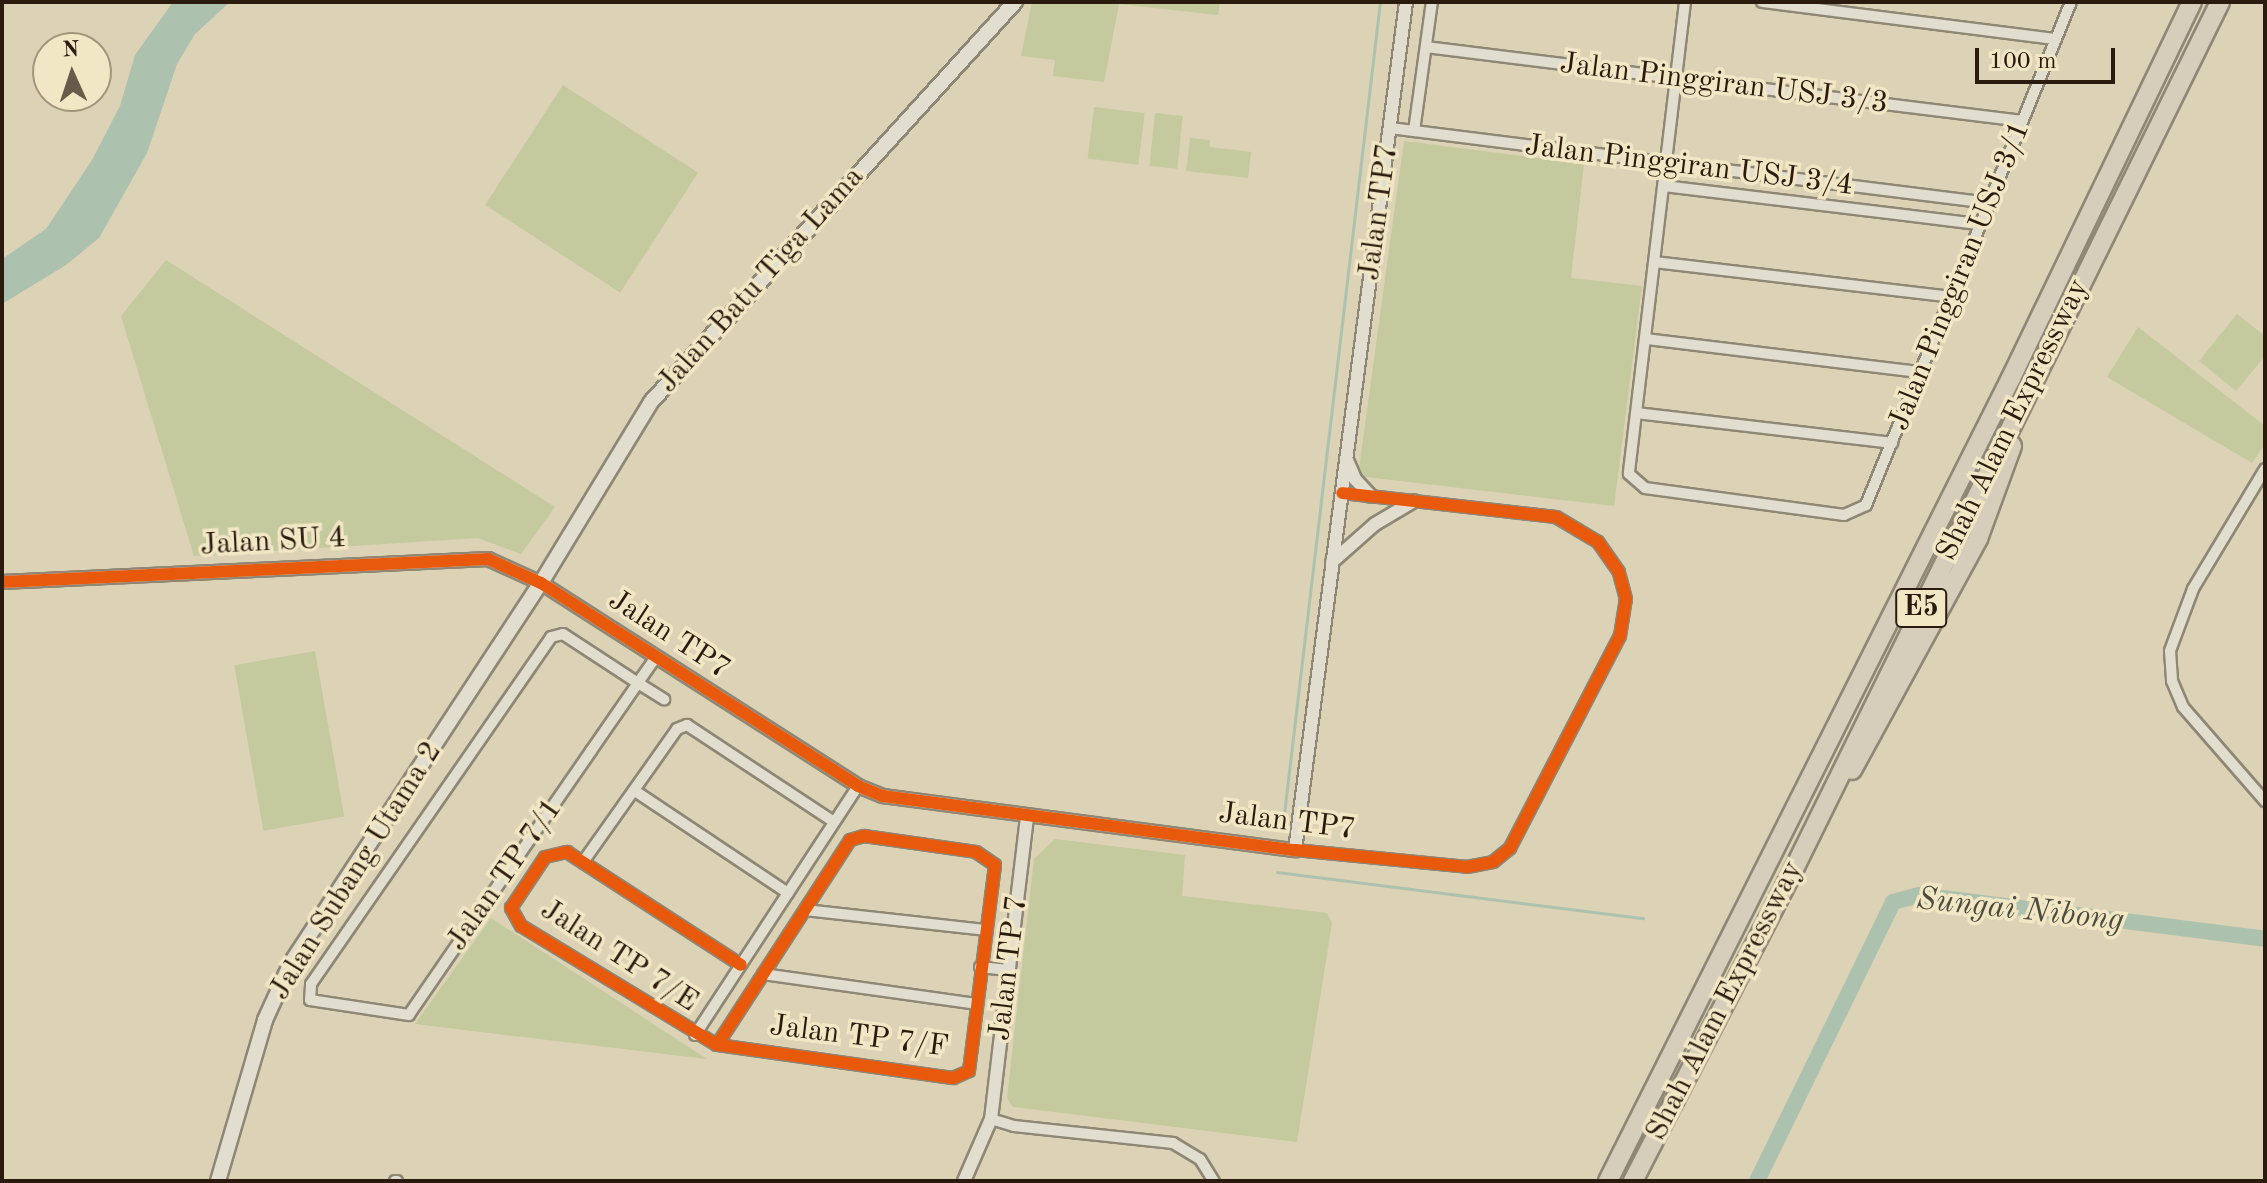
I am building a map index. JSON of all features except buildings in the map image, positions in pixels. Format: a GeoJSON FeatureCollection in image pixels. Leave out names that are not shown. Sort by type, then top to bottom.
{"type":"FeatureCollection","features":[{"type":"Feature","properties":{"kind":"highway","name":"Shah Alam Expressway"},"geometry":{"type":"LineString","coordinates":[[1608,1181],[2011,378],[2192,2]]}},
{"type":"Feature","properties":{"kind":"highway","name":"Shah Alam Expressway"},"geometry":{"type":"LineString","coordinates":[[1633,1181],[1793,871],[2220,2]]}},
{"type":"Feature","properties":{"kind":"main road","name":"Jalan Batu Tiga Lama"},"geometry":{"type":"LineString","coordinates":[[541,583],[651,402],[1015,2]]}},
{"type":"Feature","properties":{"kind":"main road","name":"Jalan Subang Utama 2"},"geometry":{"type":"LineString","coordinates":[[218,1181],[265,1020],[291,963],[541,583]]}},
{"type":"Feature","properties":{"kind":"street","name":"Jalan TP7"},"geometry":{"type":"LineString","coordinates":[[1295,850],[1406,2]]}},
{"type":"Feature","properties":{"kind":"street"},"geometry":{"type":"LineString","coordinates":[[1414,131],[1432,2]]}},
{"type":"Feature","properties":{"kind":"street"},"geometry":{"type":"LineString","coordinates":[[1685,2],[1637,413],[1892,443]]}},
{"type":"Feature","properties":{"kind":"street"},"geometry":{"type":"LineString","coordinates":[[1762,2],[2056,39]]}},
{"type":"Feature","properties":{"kind":"street","name":"Jalan Pinggiran USJ 3/1"},"geometry":{"type":"LineString","coordinates":[[1637,413],[1629,474],[1645,488],[1844,515],[1866,505],[2071,2]]}},
{"type":"Feature","properties":{"kind":"street","name":"Jalan Pinggiran USJ 3/3"},"geometry":{"type":"LineString","coordinates":[[1426,47],[2022,121]]}},
{"type":"Feature","properties":{"kind":"street","name":"Jalan Pinggiran USJ 3/4"},"geometry":{"type":"LineString","coordinates":[[1390,128],[1989,203]]}},
{"type":"Feature","properties":{"kind":"street","name":"Jalan Pinggiran USJ 3/4"},"geometry":{"type":"LineString","coordinates":[[1664,186],[1980,224]]}},
{"type":"Feature","properties":{"kind":"street"},"geometry":{"type":"LineString","coordinates":[[1655,262],[1951,297]]}},
{"type":"Feature","properties":{"kind":"street"},"geometry":{"type":"LineString","coordinates":[[1646,339],[1920,372]]}},
{"type":"Feature","properties":{"kind":"street"},"geometry":{"type":"LineString","coordinates":[[1346,457],[1355,479],[1371,496]]}},
{"type":"Feature","properties":{"kind":"street"},"geometry":{"type":"LineString","coordinates":[[2265,469],[2193,589],[2170,651],[2172,681],[2183,707],[2265,801]]}},
{"type":"Feature","properties":{"kind":"street","name":"Jalan TP7"},"geometry":{"type":"LineString","coordinates":[[541,583],[858,786],[883,796],[1295,850],[1467,867],[1493,862],[1510,848],[1620,636],[1626,599],[1619,572],[1598,542],[1556,517],[1342,493]]}},
{"type":"Feature","properties":{"kind":"street"},"geometry":{"type":"LineString","coordinates":[[1332,562],[1375,524],[1414,501]]}},
{"type":"Feature","properties":{"kind":"street","name":"Jalan SU 4"},"geometry":{"type":"LineString","coordinates":[[2,582],[473,558],[504,563],[541,583]]}},
{"type":"Feature","properties":{"kind":"street","name":"Jalan TP 7/1"},"geometry":{"type":"LineString","coordinates":[[638,683],[563,634],[551,637],[311,984],[308,996],[315,1004],[409,1015],[656,657]]}},
{"type":"Feature","properties":{"kind":"street"},"geometry":{"type":"LineString","coordinates":[[638,683],[664,699]]}},
{"type":"Feature","properties":{"kind":"street"},"geometry":{"type":"LineString","coordinates":[[741,965],[583,862],[677,729],[687,725],[834,822]]}},
{"type":"Feature","properties":{"kind":"street"},"geometry":{"type":"LineString","coordinates":[[695,1035],[858,786]]}},
{"type":"Feature","properties":{"kind":"street"},"geometry":{"type":"LineString","coordinates":[[635,791],[788,893]]}},
{"type":"Feature","properties":{"kind":"street","name":"Jalan TP 7"},"geometry":{"type":"LineString","coordinates":[[964,1181],[991,1119],[1027,817]]}},
{"type":"Feature","properties":{"kind":"street"},"geometry":{"type":"LineString","coordinates":[[717,1045],[763,974],[805,910],[850,840],[864,836],[976,852],[995,865],[976,1004],[763,974]]}},
{"type":"Feature","properties":{"kind":"street","name":"Jalan TP 7/E"},"geometry":{"type":"LineString","coordinates":[[583,862],[567,852],[545,857],[511,908],[521,926],[695,1035]]}},
{"type":"Feature","properties":{"kind":"street"},"geometry":{"type":"LineString","coordinates":[[805,910],[985,930]]}},
{"type":"Feature","properties":{"kind":"street"},"geometry":{"type":"LineString","coordinates":[[980,967],[1008,970]]}},
{"type":"Feature","properties":{"kind":"street","name":"Jalan TP 7/F"},"geometry":{"type":"LineString","coordinates":[[695,1035],[717,1045],[953,1078],[969,1071],[976,1004]]}},
{"type":"Feature","properties":{"kind":"street"},"geometry":{"type":"LineString","coordinates":[[991,1119],[1014,1126],[1173,1143],[1200,1159],[1214,1181]]}},
{"type":"Feature","properties":{"kind":"green space"},"geometry":{"type":"Polygon","coordinates":[[[1032,2],[1220,2],[1218,15],[1119,4],[1104,82],[1053,76],[1055,60],[1021,56],[1032,2]]]}},
{"type":"Feature","properties":{"kind":"green space"},"geometry":{"type":"Polygon","coordinates":[[[563,85],[698,173],[620,293],[485,205],[563,85]]]}},
{"type":"Feature","properties":{"kind":"green space"},"geometry":{"type":"Polygon","coordinates":[[[1094,107],[1145,113],[1138,165],[1088,159],[1094,107]]]}},
{"type":"Feature","properties":{"kind":"green space"},"geometry":{"type":"Polygon","coordinates":[[[1155,113],[1183,116],[1177,169],[1149,166],[1155,113]]]}},
{"type":"Feature","properties":{"kind":"green space"},"geometry":{"type":"Polygon","coordinates":[[[1190,138],[1210,140],[1210,147],[1251,152],[1248,178],[1186,171],[1190,138]]]}},
{"type":"Feature","properties":{"kind":"green space"},"geometry":{"type":"Polygon","coordinates":[[[1404,141],[1584,164],[1571,278],[1642,286],[1614,506],[1358,476],[1404,141]]]}},
{"type":"Feature","properties":{"kind":"green space"},"geometry":{"type":"Polygon","coordinates":[[[166,260],[555,507],[521,554],[478,538],[194,556],[121,316],[166,260]]]}},
{"type":"Feature","properties":{"kind":"green space"},"geometry":{"type":"Polygon","coordinates":[[[2237,314],[2265,336],[2265,356],[2236,391],[2199,361],[2237,314]]]}},
{"type":"Feature","properties":{"kind":"green space"},"geometry":{"type":"Polygon","coordinates":[[[2138,327],[2265,426],[2265,444],[2252,463],[2107,377],[2138,327]]]}},
{"type":"Feature","properties":{"kind":"green space"},"geometry":{"type":"Polygon","coordinates":[[[315,651],[344,816],[263,831],[234,665],[315,651]]]}},
{"type":"Feature","properties":{"kind":"green space"},"geometry":{"type":"Polygon","coordinates":[[[1055,839],[1185,855],[1182,896],[1327,913],[1332,923],[1297,1142],[1013,1107],[1007,1098],[1034,859],[1055,839]]]}},
{"type":"Feature","properties":{"kind":"green space"},"geometry":{"type":"Polygon","coordinates":[[[491,918],[707,1059],[415,1024],[491,918]]]}},
{"type":"Feature","properties":{"kind":"shaded area"},"geometry":{"type":"Polygon","coordinates":[[[173,2],[230,2],[195,34],[177,64],[147,153],[99,238],[66,265],[2,304],[2,259],[46,229],[92,160],[120,106],[135,55],[173,2]]]}},
{"type":"Feature","properties":{"kind":"waterway"},"geometry":{"type":"LineString","coordinates":[[1284,814],[1380,2]]}},
{"type":"Feature","properties":{"kind":"waterway"},"geometry":{"type":"LineString","coordinates":[[1277,872],[1643,918]]}},
{"type":"Feature","properties":{"kind":"waterway","name":"Sungai Nibong"},"geometry":{"type":"LineString","coordinates":[[1757,1181],[1893,902],[1919,895],[2265,939]]}},
{"type":"Feature","properties":{"kind":"cycle path"},"geometry":{"type":"LineString","coordinates":[[2,582],[488,559],[541,583],[858,786],[883,796],[1295,850],[1467,867],[1493,862],[1510,848],[1620,636],[1626,599],[1619,572],[1598,542],[1556,517],[1342,493]]}},
{"type":"Feature","properties":{"kind":"cycle path"},"geometry":{"type":"LineString","coordinates":[[717,1045],[850,840],[864,836],[976,852],[995,865],[969,1071],[953,1078],[717,1045],[521,926],[511,908],[545,857],[567,852],[741,965]]}}]}
